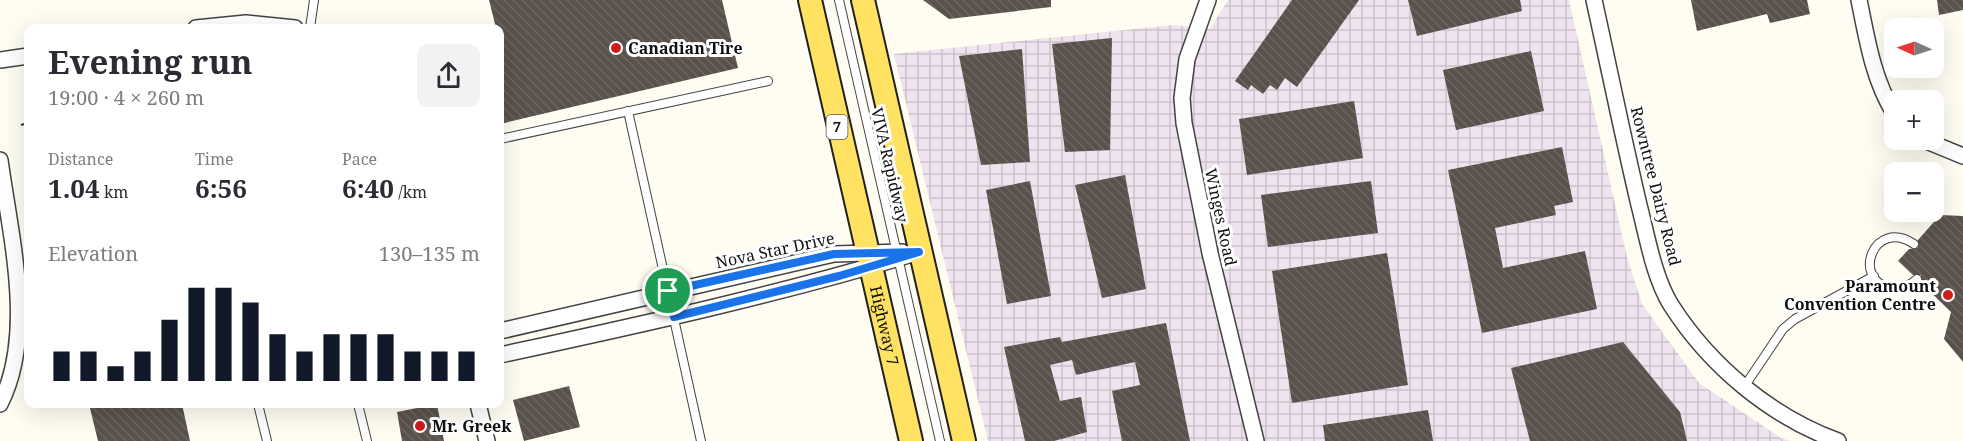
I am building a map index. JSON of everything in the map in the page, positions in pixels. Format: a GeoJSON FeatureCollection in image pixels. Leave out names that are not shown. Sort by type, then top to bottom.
{"type":"FeatureCollection","features":[{"type":"Feature","properties":{"kind":"main road","name":"Highway 7"},"geometry":{"type":"LineString","coordinates":[[810,0],[911,441]]}},
{"type":"Feature","properties":{"kind":"main road"},"geometry":{"type":"LineString","coordinates":[[863,0],[904,254],[964,441]]}},
{"type":"Feature","properties":{"kind":"street","name":"Winges Road"},"geometry":{"type":"LineString","coordinates":[[1208,0],[1187,59],[1182,98],[1184,123],[1210,253],[1256,441]]}},
{"type":"Feature","properties":{"kind":"street","name":"Rowntree Dairy Road"},"geometry":{"type":"LineString","coordinates":[[1594,0],[1651,253],[1670,303],[1707,353],[1744,387],[1783,416],[1838,441]]}},
{"type":"Feature","properties":{"kind":"street"},"geometry":{"type":"LineString","coordinates":[[1859,0],[1869,50],[1884,91]]}},
{"type":"Feature","properties":{"kind":"street"},"geometry":{"type":"LineString","coordinates":[[236,24],[256,24]]}},
{"type":"Feature","properties":{"kind":"street"},"geometry":{"type":"LineString","coordinates":[[0,60],[24,57]]}},
{"type":"Feature","properties":{"kind":"street"},"geometry":{"type":"LineString","coordinates":[[1944,148],[1963,156]]}},
{"type":"Feature","properties":{"kind":"street"},"geometry":{"type":"LineString","coordinates":[[0,160],[16,276],[18,319],[15,362],[0,404]]}},
{"type":"Feature","properties":{"kind":"street","name":"Nova Star Drive"},"geometry":{"type":"LineString","coordinates":[[504,330],[834,254],[868,260]]}},
{"type":"Feature","properties":{"kind":"street","name":"Nova Star Drive"},"geometry":{"type":"LineString","coordinates":[[504,354],[674,317],[868,260],[904,254]]}},
{"type":"Feature","properties":{"kind":"street"},"geometry":{"type":"LineString","coordinates":[[479,408],[487,441]]}},
{"type":"Feature","properties":{"kind":"lane"},"geometry":{"type":"LineString","coordinates":[[311,24],[315,7],[314,0]]}},
{"type":"Feature","properties":{"kind":"lane","name":"VIVA Rapidway"},"geometry":{"type":"LineString","coordinates":[[839,0],[904,254],[940,441]]}},
{"type":"Feature","properties":{"kind":"lane"},"geometry":{"type":"LineString","coordinates":[[504,139],[768,81]]}},
{"type":"Feature","properties":{"kind":"lane"},"geometry":{"type":"LineString","coordinates":[[628,111],[701,441]]}},
{"type":"Feature","properties":{"kind":"lane"},"geometry":{"type":"LineString","coordinates":[[1914,244],[1897,237],[1880,242],[1870,256],[1874,276],[1884,287],[1893,289],[1910,285],[1917,279]]}},
{"type":"Feature","properties":{"kind":"lane"},"geometry":{"type":"LineString","coordinates":[[1744,387],[1783,329],[1795,319],[1874,276]]}},
{"type":"Feature","properties":{"kind":"lane"},"geometry":{"type":"LineString","coordinates":[[259,408],[267,441]]}},
{"type":"Feature","properties":{"kind":"lane"},"geometry":{"type":"LineString","coordinates":[[359,408],[366,441]]}},
{"type":"Feature","properties":{"kind":"shaded area"},"geometry":{"type":"Polygon","coordinates":[[[1228,0],[1569,0],[1627,257],[1642,304],[1699,383],[1781,438],[1791,441],[988,441],[894,54],[1173,25],[1210,29],[1228,0]]]}},
{"type":"Feature","properties":{"kind":"building","name":"Canadian Tire"},"geometry":{"type":"Polygon","coordinates":[[[489,0],[722,0],[738,68],[504,123],[504,24],[495,24],[489,0]]]}},
{"type":"Feature","properties":{"kind":"building"},"geometry":{"type":"Polygon","coordinates":[[[923,0],[1051,0],[1051,7],[949,19],[923,0]]]}},
{"type":"Feature","properties":{"kind":"building"},"geometry":{"type":"Polygon","coordinates":[[[1292,0],[1359,0],[1297,87],[1285,78],[1277,90],[1270,85],[1263,94],[1251,85],[1248,90],[1235,81],[1292,0]]]}},
{"type":"Feature","properties":{"kind":"building"},"geometry":{"type":"Polygon","coordinates":[[[1408,0],[1520,0],[1522,11],[1417,36],[1408,0]]]}},
{"type":"Feature","properties":{"kind":"building"},"geometry":{"type":"Polygon","coordinates":[[[1691,0],[1807,0],[1810,14],[1770,23],[1767,14],[1697,31],[1691,0]]]}},
{"type":"Feature","properties":{"kind":"building"},"geometry":{"type":"Polygon","coordinates":[[[1937,0],[1963,0],[1963,10],[1939,15],[1937,0]]]}},
{"type":"Feature","properties":{"kind":"building"},"geometry":{"type":"Polygon","coordinates":[[[1112,38],[1110,150],[1065,152],[1052,44],[1112,38]]]}},
{"type":"Feature","properties":{"kind":"building"},"geometry":{"type":"Polygon","coordinates":[[[1022,49],[1030,162],[981,165],[959,56],[1022,49]]]}},
{"type":"Feature","properties":{"kind":"building"},"geometry":{"type":"Polygon","coordinates":[[[1531,51],[1544,111],[1456,130],[1443,70],[1531,51]]]}},
{"type":"Feature","properties":{"kind":"building"},"geometry":{"type":"Polygon","coordinates":[[[1354,101],[1363,158],[1247,175],[1239,119],[1354,101]]]}},
{"type":"Feature","properties":{"kind":"building"},"geometry":{"type":"Polygon","coordinates":[[[1562,147],[1573,202],[1554,206],[1556,215],[1495,228],[1503,268],[1585,251],[1597,309],[1482,333],[1448,170],[1562,147]]]}},
{"type":"Feature","properties":{"kind":"building"},"geometry":{"type":"Polygon","coordinates":[[[1125,175],[1146,289],[1102,298],[1075,185],[1125,175]]]}},
{"type":"Feature","properties":{"kind":"building"},"geometry":{"type":"Polygon","coordinates":[[[1030,181],[1051,296],[1007,304],[986,190],[1030,181]]]}},
{"type":"Feature","properties":{"kind":"building"},"geometry":{"type":"Polygon","coordinates":[[[1371,181],[1378,233],[1268,247],[1261,195],[1371,181]]]}},
{"type":"Feature","properties":{"kind":"building","name":"Paramount Convention Centre"},"geometry":{"type":"Polygon","coordinates":[[[1944,215],[1963,216],[1963,362],[1944,339],[1951,312],[1921,283],[1921,275],[1913,275],[1898,261],[1909,249],[1918,248],[1918,240],[1934,222],[1944,222],[1944,215]]]}},
{"type":"Feature","properties":{"kind":"building"},"geometry":{"type":"Polygon","coordinates":[[[1387,253],[1408,385],[1292,403],[1272,271],[1387,253]]]}},
{"type":"Feature","properties":{"kind":"building"},"geometry":{"type":"Polygon","coordinates":[[[1166,323],[1190,441],[1122,441],[1112,391],[1140,385],[1135,362],[1076,375],[1072,360],[1050,365],[1060,401],[1081,397],[1087,432],[1054,441],[1025,441],[1004,347],[1060,337],[1062,342],[1166,323]]]}},
{"type":"Feature","properties":{"kind":"building"},"geometry":{"type":"Polygon","coordinates":[[[1623,342],[1680,412],[1687,441],[1530,441],[1511,368],[1623,342]]]}},
{"type":"Feature","properties":{"kind":"building"},"geometry":{"type":"Polygon","coordinates":[[[569,386],[580,427],[524,441],[513,400],[569,386]]]}},
{"type":"Feature","properties":{"kind":"building"},"geometry":{"type":"Polygon","coordinates":[[[90,408],[183,408],[190,441],[98,441],[90,408]]]}},
{"type":"Feature","properties":{"kind":"building","name":"Mr. Greek"},"geometry":{"type":"Polygon","coordinates":[[[417,408],[438,408],[444,441],[402,441],[397,412],[417,408]]]}},
{"type":"Feature","properties":{"kind":"building"},"geometry":{"type":"Polygon","coordinates":[[[1428,410],[1433,441],[1325,441],[1323,425],[1428,410]]]}},
{"type":"Feature","properties":{"kind":"place","name":"Canadian Tire"},"geometry":{"type":"Point","coordinates":[616,48]}},
{"type":"Feature","properties":{"kind":"place","name":"Paramount Convention Centre"},"geometry":{"type":"Point","coordinates":[1948,295]}},
{"type":"Feature","properties":{"kind":"place","name":"Mr. Greek"},"geometry":{"type":"Point","coordinates":[420,426]}},
{"type":"Feature","properties":{"kind":"route"},"geometry":{"type":"LineString","coordinates":[[919,252],[839,276],[674,317],[668,291],[834,254],[919,252]]}}]}
